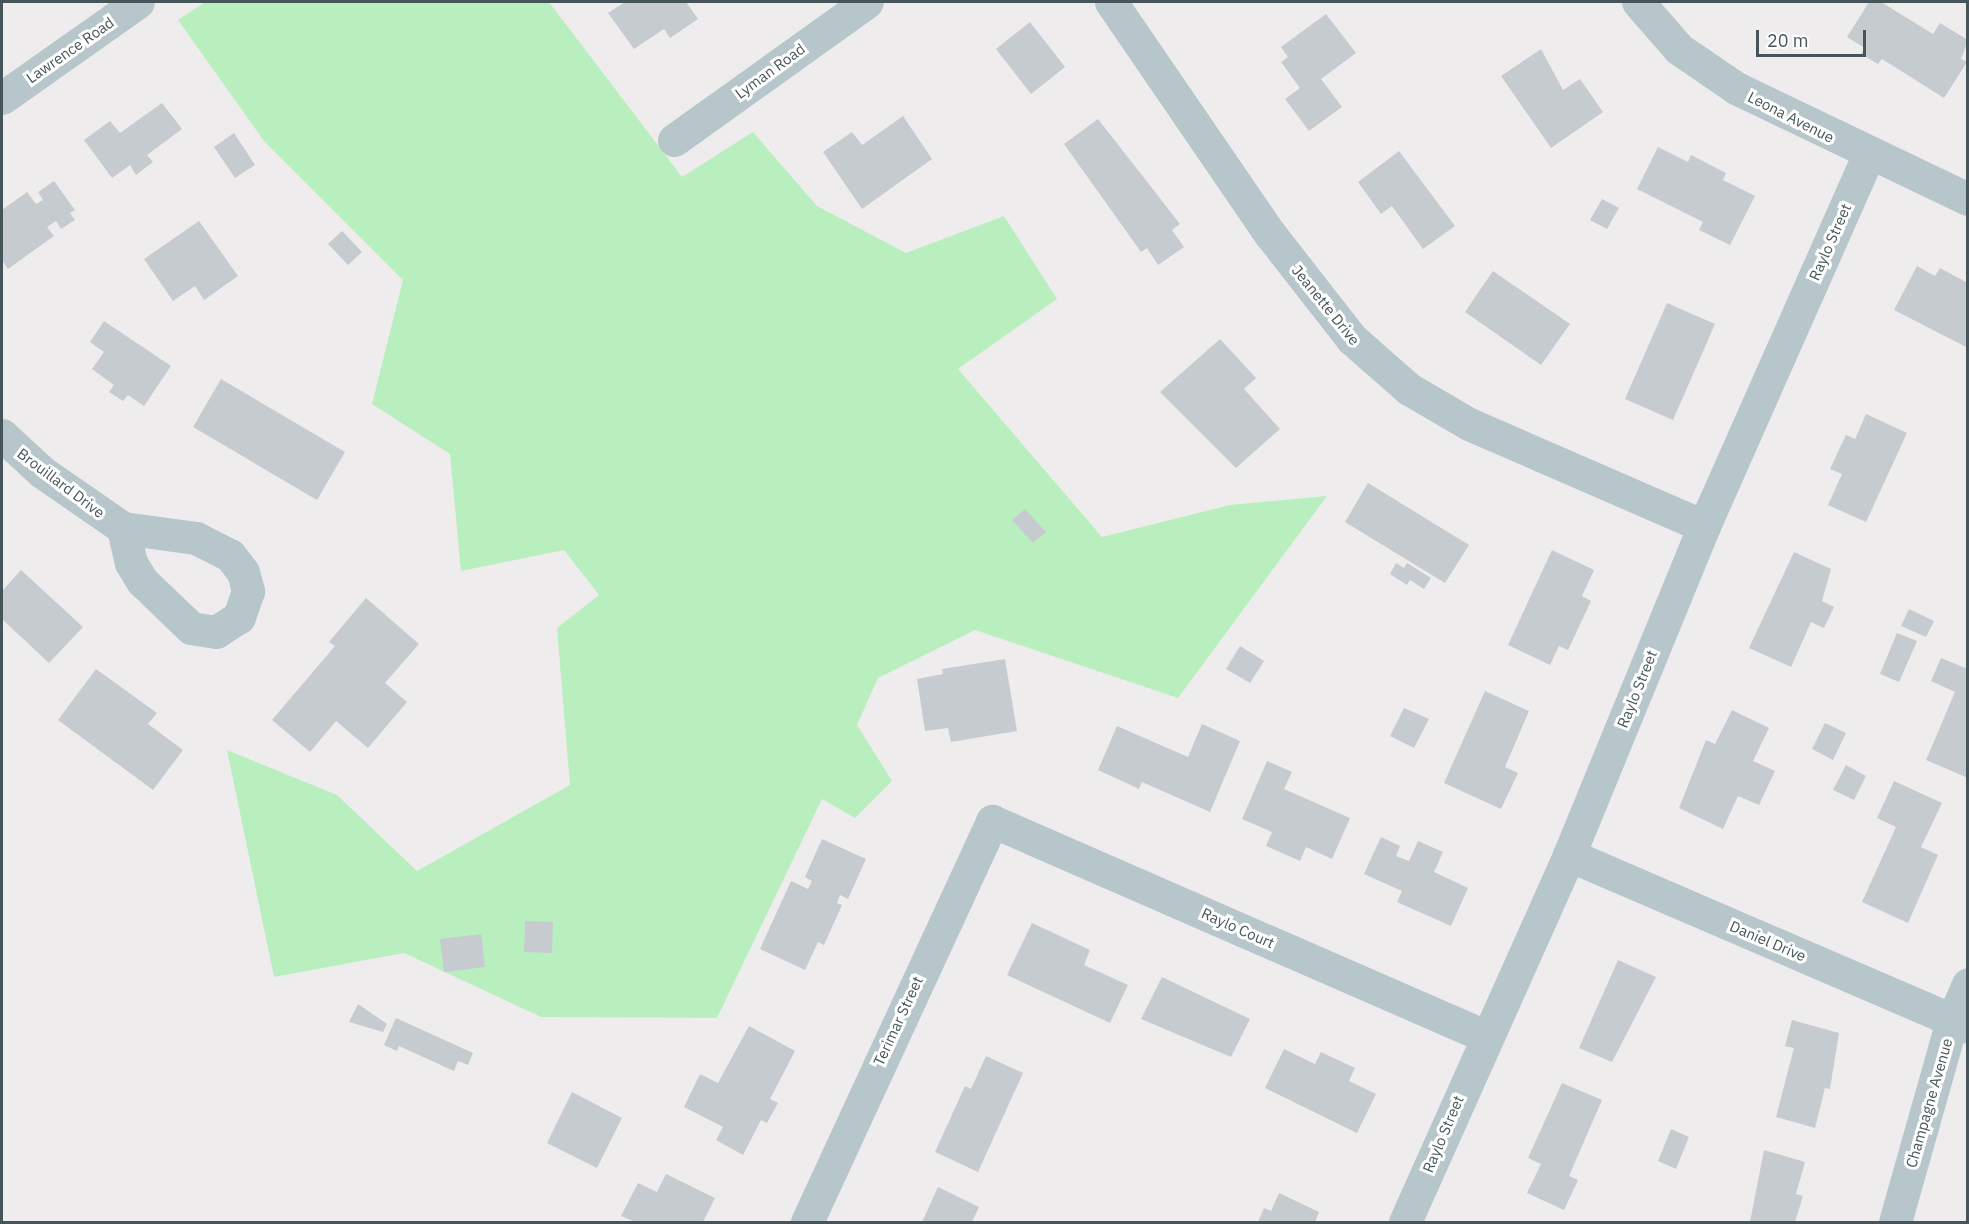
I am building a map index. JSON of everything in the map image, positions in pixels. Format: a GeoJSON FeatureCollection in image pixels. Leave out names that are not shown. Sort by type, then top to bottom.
{"type":"FeatureCollection","features":[{"type":"Feature","properties":{"kind":"street","name":"Lawrence Road"},"geometry":{"type":"LineString","coordinates":[[2,98],[138,2]]}},
{"type":"Feature","properties":{"kind":"street","name":"Lyman Road"},"geometry":{"type":"LineString","coordinates":[[674,140],[867,2]]}},
{"type":"Feature","properties":{"kind":"street","name":"Jeanette Drive"},"geometry":{"type":"LineString","coordinates":[[1111,2],[1270,234],[1352,339],[1409,388],[1469,424],[1704,526]]}},
{"type":"Feature","properties":{"kind":"street","name":"Leona Avenue"},"geometry":{"type":"LineString","coordinates":[[1638,2],[1679,49],[1707,71],[1789,118],[1968,199]]}},
{"type":"Feature","properties":{"kind":"street","name":"Raylo Street"},"geometry":{"type":"LineString","coordinates":[[1405,1222],[1485,1036],[1569,855],[1704,526],[1869,154]]}},
{"type":"Feature","properties":{"kind":"street","name":"Brouillard Drive"},"geometry":{"type":"LineString","coordinates":[[2,435],[42,472],[123,528]]}},
{"type":"Feature","properties":{"kind":"street","name":"Raylo Court"},"geometry":{"type":"LineString","coordinates":[[992,821],[1485,1036]]}},
{"type":"Feature","properties":{"kind":"street","name":"Terimar Street"},"geometry":{"type":"LineString","coordinates":[[807,1222],[992,821]]}},
{"type":"Feature","properties":{"kind":"street","name":"Daniel Drive"},"geometry":{"type":"LineString","coordinates":[[1569,855],[1960,1024]]}},
{"type":"Feature","properties":{"kind":"street","name":"Champagne Avenue"},"geometry":{"type":"LineString","coordinates":[[1895,1222],[1960,1024],[1968,984]]}},
{"type":"Feature","properties":{"kind":"green space"},"geometry":{"type":"Polygon","coordinates":[[[205,2],[549,2],[682,177],[753,132],[817,206],[906,253],[1004,216],[1057,299],[958,369],[1102,537],[1230,505],[1327,496],[1178,698],[975,630],[878,678],[857,725],[892,781],[855,818],[822,799],[717,1018],[541,1017],[404,953],[274,977],[227,750],[337,795],[417,871],[570,785],[557,628],[599,595],[564,550],[461,571],[450,454],[372,404],[403,280],[264,141],[178,20],[205,2]]]}},
{"type":"Feature","properties":{"kind":"building"},"geometry":{"type":"Polygon","coordinates":[[[625,2],[686,2],[698,19],[670,38],[664,29],[634,49],[608,13],[625,2]]]}},
{"type":"Feature","properties":{"kind":"building"},"geometry":{"type":"Polygon","coordinates":[[[1869,2],[1881,2],[1933,34],[1940,23],[1968,40],[1961,59],[1967,62],[1944,98],[1882,59],[1878,64],[1861,54],[1865,48],[1847,37],[1869,2]]]}},
{"type":"Feature","properties":{"kind":"building"},"geometry":{"type":"Polygon","coordinates":[[[1326,14],[1356,53],[1321,79],[1342,107],[1309,131],[1285,99],[1300,88],[1281,62],[1288,57],[1281,47],[1326,14]]]}},
{"type":"Feature","properties":{"kind":"building"},"geometry":{"type":"Polygon","coordinates":[[[1030,22],[1065,67],[1031,94],[996,49],[1030,22]]]}},
{"type":"Feature","properties":{"kind":"building"},"geometry":{"type":"Polygon","coordinates":[[[1541,49],[1563,90],[1580,79],[1603,112],[1551,148],[1501,76],[1541,49]]]}},
{"type":"Feature","properties":{"kind":"building"},"geometry":{"type":"Polygon","coordinates":[[[162,103],[182,129],[147,155],[153,162],[136,175],[130,165],[112,178],[84,140],[110,121],[120,133],[162,103]]]}},
{"type":"Feature","properties":{"kind":"building"},"geometry":{"type":"Polygon","coordinates":[[[903,116],[932,159],[862,209],[823,152],[852,132],[862,145],[903,116]]]}},
{"type":"Feature","properties":{"kind":"building"},"geometry":{"type":"Polygon","coordinates":[[[1098,119],[1180,224],[1172,230],[1184,247],[1158,265],[1147,248],[1141,252],[1064,144],[1098,119]]]}},
{"type":"Feature","properties":{"kind":"building"},"geometry":{"type":"Polygon","coordinates":[[[234,133],[255,165],[235,178],[214,147],[234,133]]]}},
{"type":"Feature","properties":{"kind":"building"},"geometry":{"type":"Polygon","coordinates":[[[1658,147],[1688,162],[1691,155],[1726,173],[1723,180],[1755,196],[1730,245],[1699,230],[1703,222],[1637,189],[1658,147]]]}},
{"type":"Feature","properties":{"kind":"building"},"geometry":{"type":"Polygon","coordinates":[[[1399,151],[1455,226],[1423,249],[1392,206],[1381,214],[1358,182],[1399,151]]]}},
{"type":"Feature","properties":{"kind":"building"},"geometry":{"type":"Polygon","coordinates":[[[54,181],[75,210],[70,213],[75,220],[61,229],[56,221],[47,227],[54,236],[8,269],[2,260],[2,210],[27,192],[36,204],[43,200],[38,192],[54,181]]]}},
{"type":"Feature","properties":{"kind":"building"},"geometry":{"type":"Polygon","coordinates":[[[1602,199],[1619,208],[1607,229],[1590,220],[1602,199]]]}},
{"type":"Feature","properties":{"kind":"building"},"geometry":{"type":"Polygon","coordinates":[[[199,221],[238,276],[204,300],[195,286],[173,301],[144,259],[199,221]]]}},
{"type":"Feature","properties":{"kind":"building"},"geometry":{"type":"Polygon","coordinates":[[[342,231],[362,252],[348,265],[328,244],[342,231]]]}},
{"type":"Feature","properties":{"kind":"building"},"geometry":{"type":"Polygon","coordinates":[[[1917,266],[1935,276],[1940,268],[1968,283],[1968,348],[1894,310],[1917,266]]]}},
{"type":"Feature","properties":{"kind":"building"},"geometry":{"type":"Polygon","coordinates":[[[1493,271],[1570,324],[1541,365],[1465,312],[1493,271]]]}},
{"type":"Feature","properties":{"kind":"building"},"geometry":{"type":"Polygon","coordinates":[[[1667,303],[1715,324],[1673,420],[1625,399],[1667,303]]]}},
{"type":"Feature","properties":{"kind":"building"},"geometry":{"type":"Polygon","coordinates":[[[104,321],[171,366],[144,406],[128,395],[123,401],[109,392],[114,385],[92,369],[104,352],[90,342],[104,321]]]}},
{"type":"Feature","properties":{"kind":"building"},"geometry":{"type":"Polygon","coordinates":[[[1220,339],[1256,378],[1244,389],[1280,429],[1236,468],[1160,392],[1220,339]]]}},
{"type":"Feature","properties":{"kind":"building"},"geometry":{"type":"Polygon","coordinates":[[[221,379],[345,452],[317,500],[193,427],[221,379]]]}},
{"type":"Feature","properties":{"kind":"building"},"geometry":{"type":"Polygon","coordinates":[[[1866,414],[1907,433],[1866,522],[1828,505],[1842,474],[1830,469],[1846,435],[1855,439],[1866,414]]]}},
{"type":"Feature","properties":{"kind":"building"},"geometry":{"type":"Polygon","coordinates":[[[1368,483],[1469,545],[1445,583],[1345,522],[1368,483]]]}},
{"type":"Feature","properties":{"kind":"building"},"geometry":{"type":"Polygon","coordinates":[[[1025,509],[1046,532],[1033,543],[1012,520],[1025,509]]]}},
{"type":"Feature","properties":{"kind":"building"},"geometry":{"type":"Polygon","coordinates":[[[1552,550],[1594,570],[1582,596],[1591,601],[1568,650],[1559,646],[1550,665],[1508,645],[1552,550]]]}},
{"type":"Feature","properties":{"kind":"building"},"geometry":{"type":"Polygon","coordinates":[[[1794,552],[1831,569],[1822,601],[1834,607],[1824,628],[1811,622],[1791,667],[1749,648],[1794,552]]]}},
{"type":"Feature","properties":{"kind":"building"},"geometry":{"type":"Polygon","coordinates":[[[1396,563],[1404,568],[1407,563],[1431,578],[1424,589],[1410,580],[1407,585],[1390,574],[1396,563]]]}},
{"type":"Feature","properties":{"kind":"building"},"geometry":{"type":"Polygon","coordinates":[[[21,570],[83,627],[49,663],[2,619],[2,591],[21,570]]]}},
{"type":"Feature","properties":{"kind":"building"},"geometry":{"type":"Polygon","coordinates":[[[366,598],[419,644],[385,683],[407,702],[368,748],[336,721],[310,752],[272,720],[335,646],[329,642],[366,598]]]}},
{"type":"Feature","properties":{"kind":"building"},"geometry":{"type":"Polygon","coordinates":[[[1909,609],[1934,621],[1926,637],[1901,626],[1909,609]]]}},
{"type":"Feature","properties":{"kind":"building"},"geometry":{"type":"Polygon","coordinates":[[[1897,633],[1917,641],[1899,682],[1880,674],[1897,633]]]}},
{"type":"Feature","properties":{"kind":"building"},"geometry":{"type":"Polygon","coordinates":[[[1240,646],[1264,661],[1250,683],[1226,669],[1240,646]]]}},
{"type":"Feature","properties":{"kind":"building"},"geometry":{"type":"Polygon","coordinates":[[[1941,658],[1968,669],[1968,778],[1926,760],[1955,692],[1931,681],[1941,658]]]}},
{"type":"Feature","properties":{"kind":"building"},"geometry":{"type":"Polygon","coordinates":[[[1005,659],[1017,731],[951,742],[948,728],[925,731],[917,679],[943,674],[942,669],[1005,659]]]}},
{"type":"Feature","properties":{"kind":"building"},"geometry":{"type":"Polygon","coordinates":[[[96,669],[157,713],[148,724],[183,750],[153,790],[58,720],[96,669]]]}},
{"type":"Feature","properties":{"kind":"building"},"geometry":{"type":"Polygon","coordinates":[[[1485,691],[1529,711],[1505,767],[1518,773],[1501,809],[1444,783],[1485,691]]]}},
{"type":"Feature","properties":{"kind":"building"},"geometry":{"type":"Polygon","coordinates":[[[1404,708],[1429,719],[1414,748],[1390,736],[1404,708]]]}},
{"type":"Feature","properties":{"kind":"building"},"geometry":{"type":"Polygon","coordinates":[[[1732,710],[1769,728],[1753,761],[1775,771],[1759,805],[1738,796],[1723,829],[1679,808],[1706,740],[1715,744],[1732,710]]]}},
{"type":"Feature","properties":{"kind":"building"},"geometry":{"type":"Polygon","coordinates":[[[1825,723],[1846,733],[1833,760],[1812,749],[1825,723]]]}},
{"type":"Feature","properties":{"kind":"building"},"geometry":{"type":"Polygon","coordinates":[[[1202,724],[1240,741],[1210,812],[1142,782],[1139,789],[1098,770],[1117,726],[1188,757],[1202,724]]]}},
{"type":"Feature","properties":{"kind":"building"},"geometry":{"type":"Polygon","coordinates":[[[1267,761],[1292,772],[1284,789],[1350,818],[1332,859],[1306,847],[1300,861],[1266,846],[1272,832],[1242,819],[1267,761]]]}},
{"type":"Feature","properties":{"kind":"building"},"geometry":{"type":"Polygon","coordinates":[[[1846,765],[1866,776],[1854,800],[1833,790],[1846,765]]]}},
{"type":"Feature","properties":{"kind":"building"},"geometry":{"type":"Polygon","coordinates":[[[1894,781],[1942,803],[1921,847],[1938,855],[1908,923],[1862,902],[1896,827],[1877,818],[1894,781]]]}},
{"type":"Feature","properties":{"kind":"building"},"geometry":{"type":"Polygon","coordinates":[[[1381,837],[1400,846],[1396,856],[1409,861],[1418,841],[1443,852],[1434,872],[1468,888],[1451,926],[1397,902],[1402,891],[1364,874],[1381,837]]]}},
{"type":"Feature","properties":{"kind":"building"},"geometry":{"type":"Polygon","coordinates":[[[822,839],[866,859],[848,899],[840,895],[837,903],[842,905],[824,945],[818,942],[805,970],[760,949],[791,881],[808,889],[812,881],[805,877],[822,839]]]}},
{"type":"Feature","properties":{"kind":"building"},"geometry":{"type":"Polygon","coordinates":[[[525,921],[553,922],[552,953],[524,952],[525,921]]]}},
{"type":"Feature","properties":{"kind":"building"},"geometry":{"type":"Polygon","coordinates":[[[1032,923],[1090,950],[1084,965],[1128,985],[1110,1023],[1007,975],[1032,923]]]}},
{"type":"Feature","properties":{"kind":"building"},"geometry":{"type":"Polygon","coordinates":[[[481,934],[485,967],[444,972],[440,939],[481,934]]]}},
{"type":"Feature","properties":{"kind":"building"},"geometry":{"type":"Polygon","coordinates":[[[1618,960],[1656,977],[1612,1062],[1579,1048],[1618,960]]]}},
{"type":"Feature","properties":{"kind":"building"},"geometry":{"type":"Polygon","coordinates":[[[1162,977],[1250,1019],[1231,1057],[1141,1019],[1162,977]]]}},
{"type":"Feature","properties":{"kind":"building"},"geometry":{"type":"Polygon","coordinates":[[[358,1004],[387,1024],[383,1032],[349,1022],[358,1004]]]}},
{"type":"Feature","properties":{"kind":"building"},"geometry":{"type":"Polygon","coordinates":[[[396,1018],[473,1053],[468,1065],[458,1061],[454,1071],[399,1046],[397,1051],[384,1045],[396,1018]]]}},
{"type":"Feature","properties":{"kind":"building"},"geometry":{"type":"Polygon","coordinates":[[[1792,1020],[1839,1033],[1830,1089],[1825,1088],[1815,1128],[1776,1117],[1794,1048],[1785,1046],[1792,1020]]]}},
{"type":"Feature","properties":{"kind":"building"},"geometry":{"type":"Polygon","coordinates":[[[749,1026],[795,1051],[770,1099],[778,1103],[767,1123],[761,1120],[743,1155],[716,1140],[723,1127],[684,1107],[700,1074],[718,1083],[749,1026]]]}},
{"type":"Feature","properties":{"kind":"building"},"geometry":{"type":"Polygon","coordinates":[[[1284,1049],[1315,1064],[1321,1052],[1355,1068],[1349,1081],[1376,1094],[1357,1133],[1265,1088],[1284,1049]]]}},
{"type":"Feature","properties":{"kind":"building"},"geometry":{"type":"Polygon","coordinates":[[[986,1056],[1023,1073],[978,1172],[935,1152],[965,1086],[971,1089],[986,1056]]]}},
{"type":"Feature","properties":{"kind":"building"},"geometry":{"type":"Polygon","coordinates":[[[1562,1083],[1602,1100],[1569,1176],[1578,1180],[1564,1210],[1527,1193],[1541,1164],[1528,1158],[1562,1083]]]}},
{"type":"Feature","properties":{"kind":"building"},"geometry":{"type":"Polygon","coordinates":[[[572,1092],[622,1118],[597,1168],[547,1143],[572,1092]]]}},
{"type":"Feature","properties":{"kind":"building"},"geometry":{"type":"Polygon","coordinates":[[[1671,1129],[1689,1137],[1676,1169],[1658,1161],[1671,1129]]]}},
{"type":"Feature","properties":{"kind":"building"},"geometry":{"type":"Polygon","coordinates":[[[1764,1150],[1805,1162],[1796,1194],[1803,1196],[1795,1222],[1750,1222],[1764,1150]]]}},
{"type":"Feature","properties":{"kind":"building"},"geometry":{"type":"Polygon","coordinates":[[[666,1174],[715,1198],[703,1222],[636,1222],[621,1216],[638,1183],[657,1192],[666,1174]]]}},
{"type":"Feature","properties":{"kind":"building"},"geometry":{"type":"Polygon","coordinates":[[[938,1187],[979,1207],[972,1222],[922,1222],[938,1187]]]}},
{"type":"Feature","properties":{"kind":"building"},"geometry":{"type":"Polygon","coordinates":[[[1279,1193],[1319,1212],[1315,1222],[1258,1222],[1264,1208],[1271,1211],[1279,1193]]]}}]}
